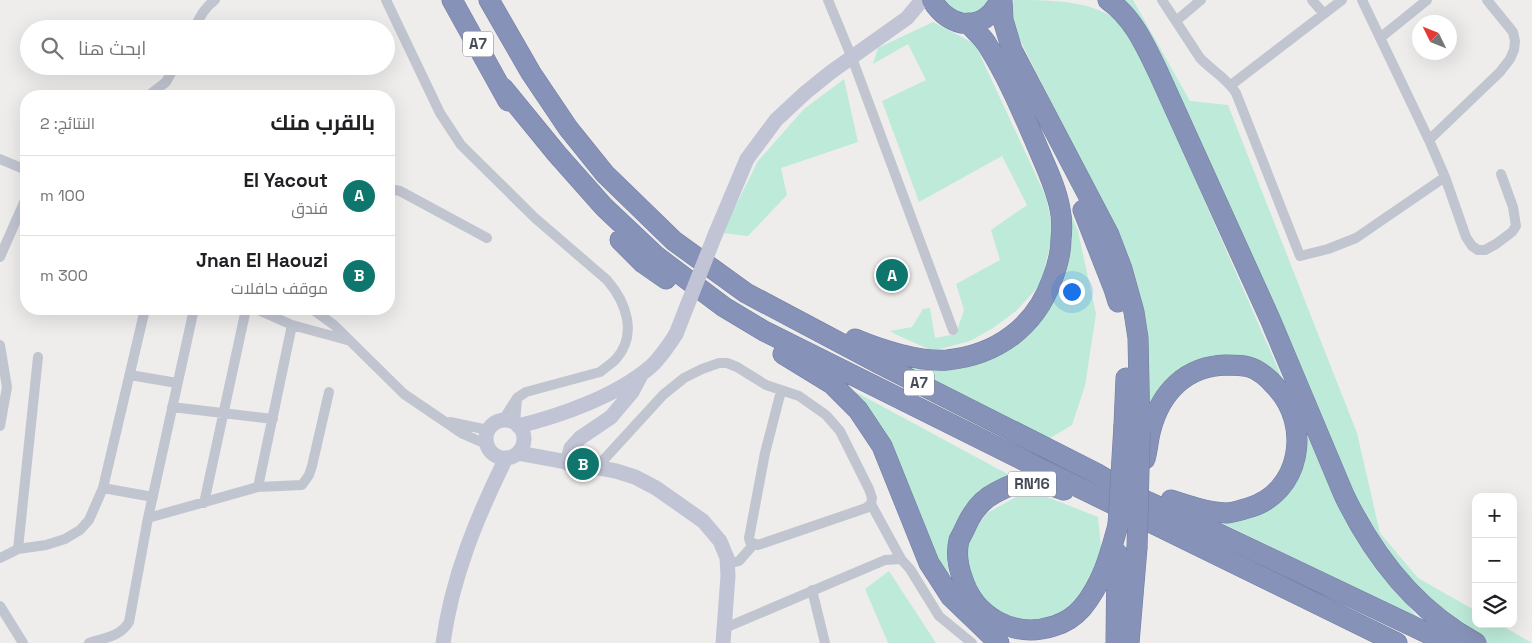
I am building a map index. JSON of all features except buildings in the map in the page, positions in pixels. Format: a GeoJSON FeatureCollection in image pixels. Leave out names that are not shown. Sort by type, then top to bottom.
{"type":"FeatureCollection","features":[{"type":"Feature","properties":{"kind":"highway","name":"A7"},"geometry":{"type":"LineString","coordinates":[[452,0],[503,88],[557,154],[604,207],[656,256],[724,307],[764,331],[1018,458],[1398,643]]}},
{"type":"Feature","properties":{"kind":"highway","name":"A7"},"geometry":{"type":"LineString","coordinates":[[489,0],[532,73],[568,128],[605,174],[674,241],[746,293],[880,364],[1096,473],[1133,495],[1448,643]]}},
{"type":"Feature","properties":{"kind":"highway","name":"RN16"},"geometry":{"type":"LineString","coordinates":[[968,23],[979,21],[989,16],[1001,0]]}},
{"type":"Feature","properties":{"kind":"highway","name":"RN16"},"geometry":{"type":"LineString","coordinates":[[1001,0],[1003,20],[1012,50],[1109,235],[1122,269],[1134,312],[1138,338],[1132,429],[1118,525],[1105,571],[1093,593],[1081,609],[1063,623],[1037,630],[1009,626],[994,620],[980,610],[966,591],[958,564],[960,540],[971,514],[989,496],[1015,484],[1040,484],[1068,492],[1158,535],[1245,581],[1376,643]]}},
{"type":"Feature","properties":{"kind":"highway"},"geometry":{"type":"LineString","coordinates":[[1108,0],[1125,14],[1160,74],[1270,320],[1344,495],[1358,523],[1384,563],[1414,598],[1452,628],[1476,643]]}},
{"type":"Feature","properties":{"kind":"highway"},"geometry":{"type":"LineString","coordinates":[[931,3],[948,18],[961,23],[968,23]]}},
{"type":"Feature","properties":{"kind":"highway","name":"RN16"},"geometry":{"type":"LineString","coordinates":[[968,23],[998,55],[1013,78],[1083,207],[1114,289],[1122,318],[1126,375],[1138,482],[1137,548],[1129,643]]}},
{"type":"Feature","properties":{"kind":"highway"},"geometry":{"type":"LineString","coordinates":[[532,73],[621,176],[685,242],[735,275],[815,321],[868,344],[916,358],[946,360],[977,354],[1009,338],[1033,316],[1046,297],[1057,268],[1062,241],[1060,209],[1047,169],[1011,87],[989,47]]}},
{"type":"Feature","properties":{"kind":"highway"},"geometry":{"type":"LineString","coordinates":[[503,88],[514,114],[552,164],[596,215],[643,263],[696,299],[832,384],[858,410],[882,446],[929,563],[951,597],[999,643]]}},
{"type":"Feature","properties":{"kind":"highway"},"geometry":{"type":"LineString","coordinates":[[1096,473],[1206,511],[1228,513],[1255,506],[1278,490],[1287,479],[1294,461],[1297,446],[1297,427],[1286,399],[1271,381],[1256,370],[1248,367],[1216,366],[1193,372],[1179,381],[1164,400],[1152,426],[1147,453],[1138,482]]}},
{"type":"Feature","properties":{"kind":"highway"},"geometry":{"type":"LineString","coordinates":[[1116,643],[1118,525]]}},
{"type":"Feature","properties":{"kind":"street"},"geometry":{"type":"LineString","coordinates":[[199,20],[205,9],[215,0]]}},
{"type":"Feature","properties":{"kind":"street"},"geometry":{"type":"LineString","coordinates":[[386,0],[440,113],[456,138],[535,218],[607,280],[617,291],[626,313],[627,336],[623,348],[616,358],[600,372],[533,389],[518,398],[515,437],[484,502],[451,597],[443,643]]}},
{"type":"Feature","properties":{"kind":"street"},"geometry":{"type":"LineString","coordinates":[[828,0],[852,58],[953,330]]}},
{"type":"Feature","properties":{"kind":"street"},"geometry":{"type":"LineString","coordinates":[[1162,0],[1200,58],[1231,85],[1241,105],[1300,256],[1328,249],[1356,238],[1445,177]]}},
{"type":"Feature","properties":{"kind":"street"},"geometry":{"type":"LineString","coordinates":[[1176,20],[1202,0]]}},
{"type":"Feature","properties":{"kind":"street"},"geometry":{"type":"LineString","coordinates":[[1312,0],[1324,14]]}},
{"type":"Feature","properties":{"kind":"street"},"geometry":{"type":"LineString","coordinates":[[1231,85],[1342,0]]}},
{"type":"Feature","properties":{"kind":"street"},"geometry":{"type":"LineString","coordinates":[[1362,0],[1429,140],[1445,177],[1466,237],[1472,246],[1478,250],[1485,250],[1501,241],[1516,226],[1513,207],[1501,174]]}},
{"type":"Feature","properties":{"kind":"street"},"geometry":{"type":"LineString","coordinates":[[1380,38],[1427,0]]}},
{"type":"Feature","properties":{"kind":"street"},"geometry":{"type":"LineString","coordinates":[[1429,140],[1500,72],[1514,50],[1513,32],[1487,0]]}},
{"type":"Feature","properties":{"kind":"street"},"geometry":{"type":"LineString","coordinates":[[445,422],[488,442],[501,458],[515,437],[550,418],[607,394],[642,373],[659,358],[676,334],[714,235],[748,159],[776,120],[792,104],[831,72],[931,3]]}},
{"type":"Feature","properties":{"kind":"street"},"geometry":{"type":"LineString","coordinates":[[156,90],[166,82],[170,75]]}},
{"type":"Feature","properties":{"kind":"street"},"geometry":{"type":"LineString","coordinates":[[0,159],[20,167]]}},
{"type":"Feature","properties":{"kind":"street"},"geometry":{"type":"LineString","coordinates":[[395,190],[487,238]]}},
{"type":"Feature","properties":{"kind":"street"},"geometry":{"type":"LineString","coordinates":[[0,257],[20,212]]}},
{"type":"Feature","properties":{"kind":"street"},"geometry":{"type":"LineString","coordinates":[[0,558],[18,549],[46,545],[65,539],[80,530],[89,520],[103,488],[144,315]]}},
{"type":"Feature","properties":{"kind":"street"},"geometry":{"type":"LineString","coordinates":[[89,643],[103,641],[121,633],[129,622],[148,518],[193,315]]}},
{"type":"Feature","properties":{"kind":"street"},"geometry":{"type":"LineString","coordinates":[[204,503],[245,315]]}},
{"type":"Feature","properties":{"kind":"street"},"geometry":{"type":"LineString","coordinates":[[270,315],[292,325],[348,340]]}},
{"type":"Feature","properties":{"kind":"street"},"geometry":{"type":"LineString","coordinates":[[320,315],[334,326],[404,394],[463,434],[488,442]]}},
{"type":"Feature","properties":{"kind":"street"},"geometry":{"type":"LineString","coordinates":[[258,487],[292,325]]}},
{"type":"Feature","properties":{"kind":"street"},"geometry":{"type":"LineString","coordinates":[[0,345],[7,387],[0,426]]}},
{"type":"Feature","properties":{"kind":"street"},"geometry":{"type":"LineString","coordinates":[[18,549],[38,358]]}},
{"type":"Feature","properties":{"kind":"street"},"geometry":{"type":"LineString","coordinates":[[598,467],[663,395],[684,378],[702,368],[719,363],[727,363],[737,367],[766,386],[799,396],[826,414],[840,431],[869,489],[872,498],[871,504],[901,559],[910,569],[939,616],[972,643]]}},
{"type":"Feature","properties":{"kind":"street"},"geometry":{"type":"LineString","coordinates":[[562,461],[580,438],[611,416],[632,392],[642,373]]}},
{"type":"Feature","properties":{"kind":"street"},"geometry":{"type":"LineString","coordinates":[[130,375],[177,383]]}},
{"type":"Feature","properties":{"kind":"street"},"geometry":{"type":"LineString","coordinates":[[781,391],[765,453],[750,542],[758,545],[866,508],[871,504]]}},
{"type":"Feature","properties":{"kind":"street"},"geometry":{"type":"LineString","coordinates":[[148,518],[258,487],[302,485],[312,466],[329,392]]}},
{"type":"Feature","properties":{"kind":"street"},"geometry":{"type":"LineString","coordinates":[[172,407],[272,419]]}},
{"type":"Feature","properties":{"kind":"street"},"geometry":{"type":"LineString","coordinates":[[484,502],[488,442],[492,425],[562,461],[616,471],[649,484],[703,521],[720,541],[727,558],[724,636],[812,590],[885,560],[901,559]]}},
{"type":"Feature","properties":{"kind":"street"},"geometry":{"type":"LineString","coordinates":[[103,488],[153,497]]}},
{"type":"Feature","properties":{"kind":"street"},"geometry":{"type":"LineString","coordinates":[[727,564],[739,561],[754,544]]}},
{"type":"Feature","properties":{"kind":"street"},"geometry":{"type":"LineString","coordinates":[[812,590],[826,643]]}},
{"type":"Feature","properties":{"kind":"street"},"geometry":{"type":"LineString","coordinates":[[0,606],[23,643]]}},
{"type":"Feature","properties":{"kind":"green space"},"geometry":{"type":"Polygon","coordinates":[[[944,0],[993,0],[973,16],[953,11],[944,0]]]}},
{"type":"Feature","properties":{"kind":"green space"},"geometry":{"type":"Polygon","coordinates":[[[1014,0],[1058,1],[1088,6],[1113,17],[1123,26],[1143,60],[1324,474],[1347,519],[1376,567],[1424,625],[1354,587],[1222,523],[1251,518],[1284,499],[1299,472],[1294,409],[1238,369],[1196,372],[1149,421],[1124,247],[1009,18],[1014,0]]]}},
{"type":"Feature","properties":{"kind":"green space"},"geometry":{"type":"Polygon","coordinates":[[[1109,0],[1133,0],[1190,101],[1228,105],[1357,433],[1380,533],[1418,578],[1472,609],[1472,628],[1506,628],[1532,643],[1487,643],[1467,633],[1437,608],[1388,557],[1343,484],[1158,68],[1109,0]]]}},
{"type":"Feature","properties":{"kind":"green space"},"geometry":{"type":"Polygon","coordinates":[[[933,22],[975,44],[1046,197],[1053,232],[1041,284],[1016,311],[993,328],[970,341],[933,351],[890,331],[912,327],[923,309],[930,308],[935,338],[956,334],[964,310],[956,284],[1000,260],[991,230],[1027,205],[1002,156],[919,202],[882,101],[926,80],[908,44],[873,64],[878,48],[933,22]]]}},
{"type":"Feature","properties":{"kind":"green space"},"geometry":{"type":"Polygon","coordinates":[[[844,79],[858,142],[781,168],[787,195],[748,236],[722,233],[758,161],[804,109],[844,79]]]}},
{"type":"Feature","properties":{"kind":"green space"},"geometry":{"type":"Polygon","coordinates":[[[1064,198],[1078,231],[1096,314],[1085,386],[1072,425],[1047,440],[901,364],[949,370],[985,360],[1012,348],[1041,322],[1062,284],[1070,243],[1064,198]]]}},
{"type":"Feature","properties":{"kind":"green space"},"geometry":{"type":"Polygon","coordinates":[[[837,382],[1013,477],[986,489],[956,523],[947,561],[951,589],[837,382]]]}},
{"type":"Feature","properties":{"kind":"green space"},"geometry":{"type":"Polygon","coordinates":[[[1018,496],[1047,497],[1098,517],[1102,556],[1087,589],[1071,612],[1053,623],[1007,620],[975,593],[967,569],[967,541],[987,513],[1018,496]]]}},
{"type":"Feature","properties":{"kind":"green space"},"geometry":{"type":"Polygon","coordinates":[[[889,571],[936,643],[888,643],[865,589],[889,571]]]}},
{"type":"Feature","properties":{"kind":"place","name":"El Yacout"},"geometry":{"type":"Point","coordinates":[892,275]}},
{"type":"Feature","properties":{"kind":"place","name":"Jnan El Haouzi"},"geometry":{"type":"Point","coordinates":[583,464]}}]}
